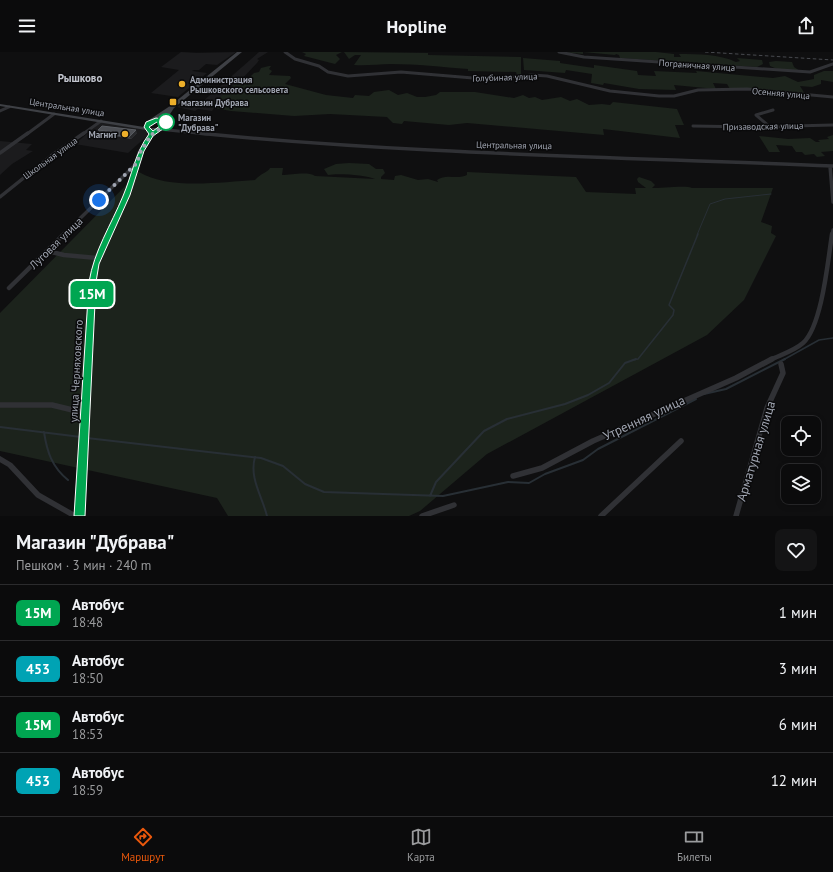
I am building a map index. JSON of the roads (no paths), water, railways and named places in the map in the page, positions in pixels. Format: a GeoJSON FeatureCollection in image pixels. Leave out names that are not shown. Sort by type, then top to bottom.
{"type":"FeatureCollection","features":[{"type":"Feature","properties":{"kind":"main road"},"geometry":{"type":"LineString","coordinates":[[151,135],[151,131],[146,126],[240,52]]}},
{"type":"Feature","properties":{"kind":"main road","name":"Центральная улица"},"geometry":{"type":"LineString","coordinates":[[0,105],[131,125]]}},
{"type":"Feature","properties":{"kind":"main road"},"geometry":{"type":"LineString","coordinates":[[166,125],[168,113],[172,107]]}},
{"type":"Feature","properties":{"kind":"main road"},"geometry":{"type":"LineString","coordinates":[[131,125],[141,125],[160,120],[166,125]]}},
{"type":"Feature","properties":{"kind":"main road"},"geometry":{"type":"LineString","coordinates":[[131,125],[158,129]]}},
{"type":"Feature","properties":{"kind":"main road","name":"улица Черняховского"},"geometry":{"type":"LineString","coordinates":[[80,516],[92,282],[97,258],[127,195],[141,151],[151,135],[166,125]]}},
{"type":"Feature","properties":{"kind":"street","name":"Голубиная улица"},"geometry":{"type":"LineString","coordinates":[[285,52],[292,57],[314,64],[328,72],[348,76],[401,72],[480,79],[540,76],[604,90],[659,96],[674,96],[698,90],[728,90]]}},
{"type":"Feature","properties":{"kind":"street","name":"Пограничная улица"},"geometry":{"type":"LineString","coordinates":[[560,52],[584,57],[805,72],[816,72],[833,64]]}},
{"type":"Feature","properties":{"kind":"street","name":"Осенняя улица"},"geometry":{"type":"LineString","coordinates":[[728,90],[788,92],[833,97]]}},
{"type":"Feature","properties":{"kind":"street"},"geometry":{"type":"LineString","coordinates":[[0,111],[9,107]]}},
{"type":"Feature","properties":{"kind":"street","name":"Осенняя улица"},"geometry":{"type":"LineString","coordinates":[[770,127],[756,115],[773,110]]}},
{"type":"Feature","properties":{"kind":"street"},"geometry":{"type":"LineString","coordinates":[[0,153],[54,114]]}},
{"type":"Feature","properties":{"kind":"street","name":"Школьная улица"},"geometry":{"type":"LineString","coordinates":[[0,197],[51,156],[101,121]]}},
{"type":"Feature","properties":{"kind":"street","name":"Центральная улица"},"geometry":{"type":"LineString","coordinates":[[166,125],[196,132],[280,141],[437,151],[604,156],[832,166]]}},
{"type":"Feature","properties":{"kind":"street","name":"Призаводская улица"},"geometry":{"type":"LineString","coordinates":[[693,126],[770,127],[833,125]]}},
{"type":"Feature","properties":{"kind":"street","name":"Луговая улица"},"geometry":{"type":"LineString","coordinates":[[9,288],[137,163]]}},
{"type":"Feature","properties":{"kind":"street"},"geometry":{"type":"LineString","coordinates":[[832,166],[833,202]]}},
{"type":"Feature","properties":{"kind":"street"},"geometry":{"type":"LineString","coordinates":[[778,361],[802,344],[810,335],[820,305],[833,230]]}},
{"type":"Feature","properties":{"kind":"street"},"geometry":{"type":"LineString","coordinates":[[48,251],[64,255],[97,258]]}},
{"type":"Feature","properties":{"kind":"street","name":"Утренняя улица"},"geometry":{"type":"LineString","coordinates":[[513,476],[542,468],[632,423],[778,361]]}},
{"type":"Feature","properties":{"kind":"street","name":"Арматурная улица"},"geometry":{"type":"LineString","coordinates":[[736,516],[767,408],[783,373],[778,361]]}},
{"type":"Feature","properties":{"kind":"street"},"geometry":{"type":"LineString","coordinates":[[0,405],[52,406],[85,413]]}},
{"type":"Feature","properties":{"kind":"street"},"geometry":{"type":"LineString","coordinates":[[601,516],[681,441]]}},
{"type":"Feature","properties":{"kind":"street"},"geometry":{"type":"LineString","coordinates":[[0,460],[14,467],[34,492],[56,507],[75,516]]}},
{"type":"Feature","properties":{"kind":"street"},"geometry":{"type":"LineString","coordinates":[[422,516],[454,505]]}},
{"type":"Feature","properties":{"kind":"waterway"},"geometry":{"type":"LineString","coordinates":[[697,235],[710,204],[725,199],[771,194]]}},
{"type":"Feature","properties":{"kind":"waterway"},"geometry":{"type":"LineString","coordinates":[[634,360],[638,359],[673,315],[674,310],[669,305],[698,234]]}},
{"type":"Feature","properties":{"kind":"waterway"},"geometry":{"type":"LineString","coordinates":[[783,360],[819,340],[833,338]]}},
{"type":"Feature","properties":{"kind":"waterway"},"geometry":{"type":"LineString","coordinates":[[704,394],[726,389],[785,359]]}},
{"type":"Feature","properties":{"kind":"waterway"},"geometry":{"type":"LineString","coordinates":[[430,496],[436,482],[484,431],[507,419],[565,404],[588,395],[609,383],[625,363],[634,360]]}},
{"type":"Feature","properties":{"kind":"waterway"},"geometry":{"type":"LineString","coordinates":[[430,496],[443,496],[508,482],[529,483],[545,474],[583,460],[598,449],[696,399]]}},
{"type":"Feature","properties":{"kind":"waterway"},"geometry":{"type":"LineString","coordinates":[[0,427],[44,432]]}},
{"type":"Feature","properties":{"kind":"waterway"},"geometry":{"type":"LineString","coordinates":[[44,432],[81,437]]}},
{"type":"Feature","properties":{"kind":"waterway"},"geometry":{"type":"LineString","coordinates":[[44,432],[51,459],[62,475],[68,480]]}},
{"type":"Feature","properties":{"kind":"waterway"},"geometry":{"type":"LineString","coordinates":[[87,438],[255,457]]}},
{"type":"Feature","properties":{"kind":"waterway"},"geometry":{"type":"LineString","coordinates":[[255,457],[283,466],[305,484],[324,492],[430,496]]}},
{"type":"Feature","properties":{"kind":"waterway"},"geometry":{"type":"LineString","coordinates":[[255,457],[255,480],[267,516]]}},
{"type":"Feature","properties":{"kind":"railway"},"geometry":{"type":"LineString","coordinates":[[705,52],[833,60]]}},
{"type":"Feature","properties":{"kind":"place","name":"Администрация Рышковского сельсовета"},"geometry":{"type":"Point","coordinates":[182,84]}},
{"type":"Feature","properties":{"kind":"place","name":"магазин Дубрава"},"geometry":{"type":"Point","coordinates":[173,102]}},
{"type":"Feature","properties":{"kind":"place","name":"Магазин \"Дубрава\""},"geometry":{"type":"Point","coordinates":[166,122]}},
{"type":"Feature","properties":{"kind":"place","name":"Магнит"},"geometry":{"type":"Point","coordinates":[125,134]}},
{"type":"Feature","properties":{"kind":"district","name":"Рышково"},"geometry":{"type":"Point","coordinates":[80,78]}}]}
